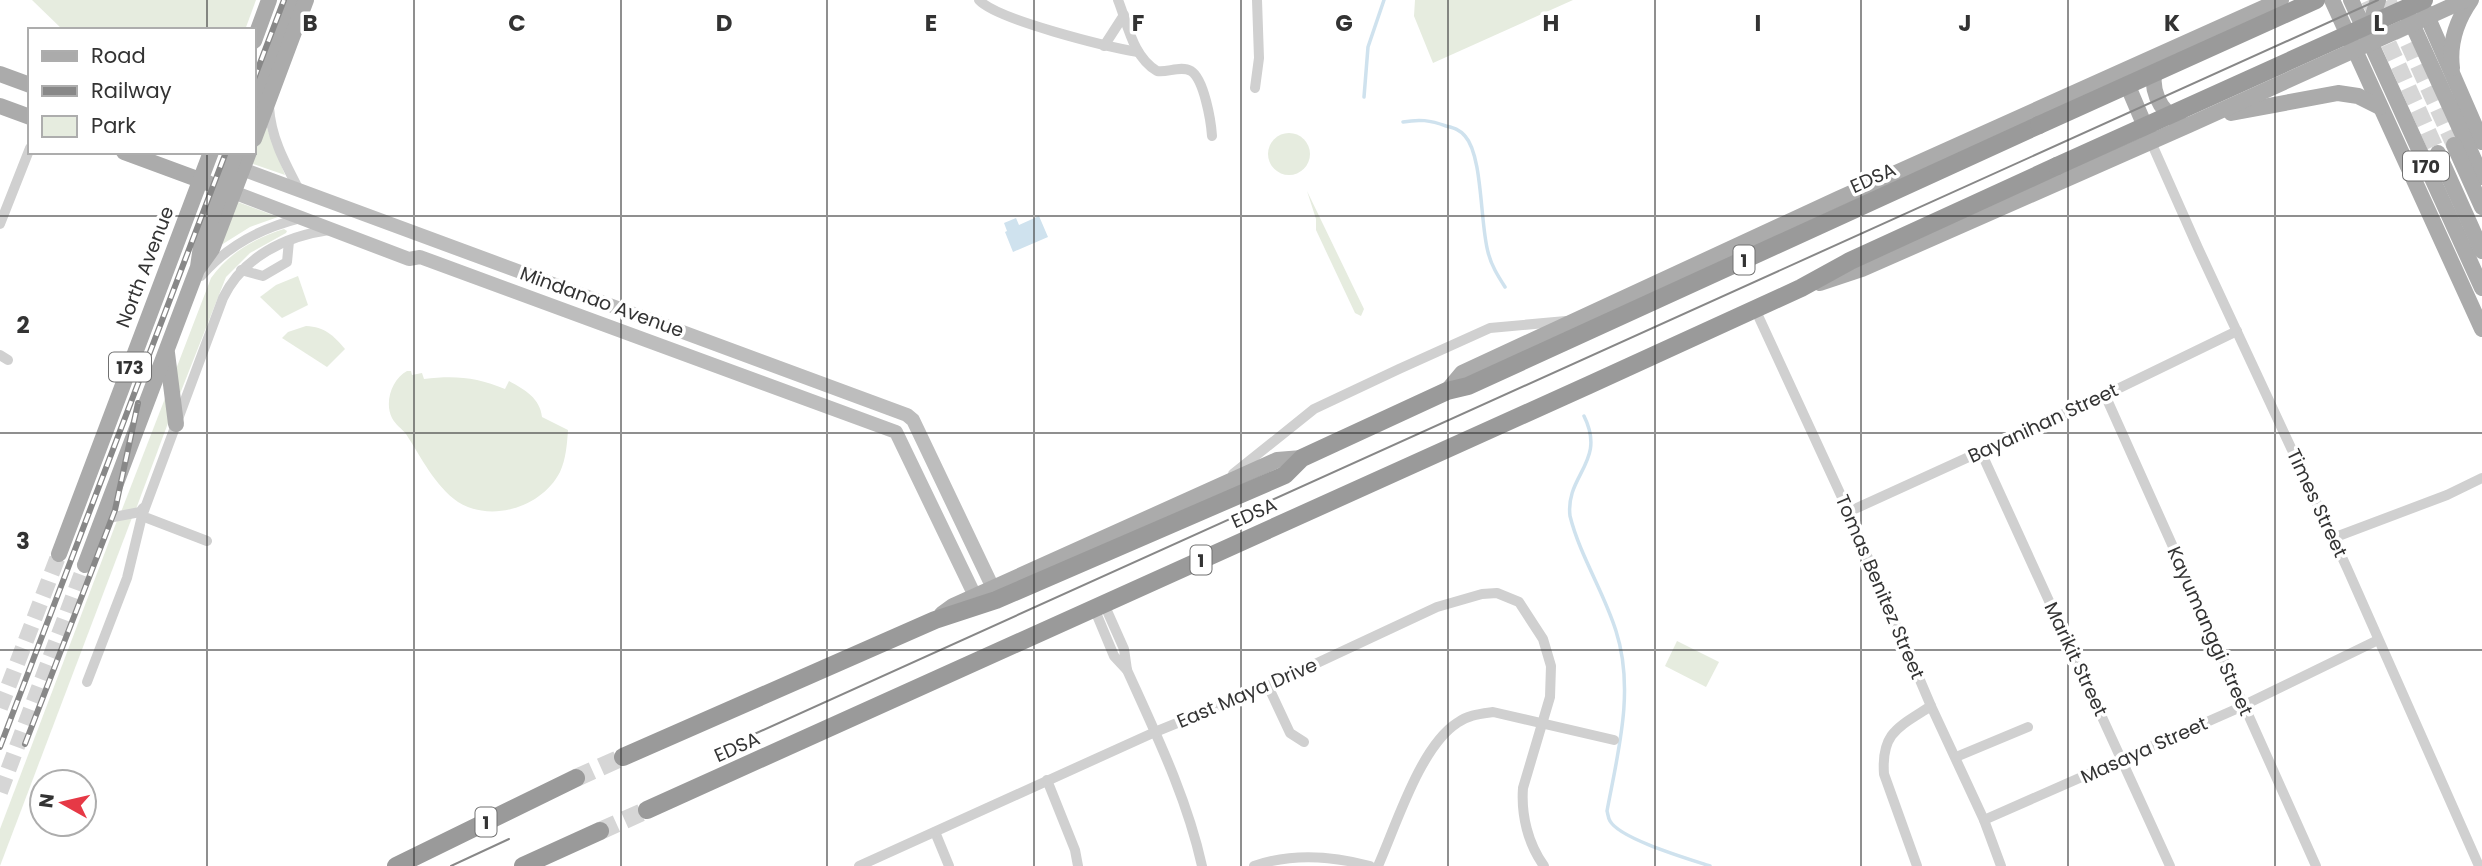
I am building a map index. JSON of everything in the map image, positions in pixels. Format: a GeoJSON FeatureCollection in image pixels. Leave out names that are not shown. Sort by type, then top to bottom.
{"type":"FeatureCollection","features":[{"type":"Feature","properties":{"kind":"highway","name":"EDSA"},"geometry":{"type":"LineString","coordinates":[[624,757],[935,620],[996,600],[1285,475],[1302,458],[1447,391],[1468,386],[2316,0]]}},
{"type":"Feature","properties":{"kind":"highway","name":"EDSA"},"geometry":{"type":"LineString","coordinates":[[647,810],[1801,288],[1850,261],[2057,166],[2425,8]]}},
{"type":"Feature","properties":{"kind":"highway","name":"1"},"geometry":{"type":"LineString","coordinates":[[396,866],[576,778]]}},
{"type":"Feature","properties":{"kind":"highway"},"geometry":{"type":"LineString","coordinates":[[523,866],[600,831]]}},
{"type":"Feature","properties":{"kind":"main road"},"geometry":{"type":"LineString","coordinates":[[256,36],[270,0]]}},
{"type":"Feature","properties":{"kind":"main road"},"geometry":{"type":"LineString","coordinates":[[292,21],[293,0]]}},
{"type":"Feature","properties":{"kind":"main road"},"geometry":{"type":"LineString","coordinates":[[256,129],[261,103],[292,21],[306,0]]}},
{"type":"Feature","properties":{"kind":"main road"},"geometry":{"type":"LineString","coordinates":[[2224,26],[2250,0]]}},
{"type":"Feature","properties":{"kind":"main road","name":"EDSA"},"geometry":{"type":"LineString","coordinates":[[1447,391],[1462,373],[2281,0]]}},
{"type":"Feature","properties":{"kind":"main road","name":"170"},"geometry":{"type":"LineString","coordinates":[[2332,0],[2482,329]]}},
{"type":"Feature","properties":{"kind":"main road","name":"170"},"geometry":{"type":"LineString","coordinates":[[2351,0],[2482,288]]}},
{"type":"Feature","properties":{"kind":"main road"},"geometry":{"type":"LineString","coordinates":[[2368,39],[2380,0]]}},
{"type":"Feature","properties":{"kind":"main road","name":"EDSA"},"geometry":{"type":"LineString","coordinates":[[1801,288],[1862,269],[2218,113],[2410,19],[2425,8],[2465,0]]}},
{"type":"Feature","properties":{"kind":"main road"},"geometry":{"type":"LineString","coordinates":[[2455,81],[2453,43],[2461,17],[2471,0]]}},
{"type":"Feature","properties":{"kind":"main road"},"geometry":{"type":"LineString","coordinates":[[2425,8],[2482,142]]}},
{"type":"Feature","properties":{"kind":"main road","name":"170"},"geometry":{"type":"LineString","coordinates":[[2410,19],[2482,177]]}},
{"type":"Feature","properties":{"kind":"main road"},"geometry":{"type":"LineString","coordinates":[[2160,55],[2153,76],[2155,95],[2172,118],[2189,125]]}},
{"type":"Feature","properties":{"kind":"main road"},"geometry":{"type":"LineString","coordinates":[[0,74],[28,84]]}},
{"type":"Feature","properties":{"kind":"main road"},"geometry":{"type":"LineString","coordinates":[[2112,77],[2122,82],[2130,91],[2151,142]]}},
{"type":"Feature","properties":{"kind":"main road"},"geometry":{"type":"LineString","coordinates":[[2218,113],[2235,113],[2338,93],[2358,96],[2379,107]]}},
{"type":"Feature","properties":{"kind":"main road"},"geometry":{"type":"LineString","coordinates":[[0,106],[28,116]]}},
{"type":"Feature","properties":{"kind":"main road","name":"170"},"geometry":{"type":"LineString","coordinates":[[2454,145],[2482,207]]}},
{"type":"Feature","properties":{"kind":"main road","name":"170"},"geometry":{"type":"LineString","coordinates":[[2438,153],[2482,251]]}},
{"type":"Feature","properties":{"kind":"main road","name":"Mindanao Avenue"},"geometry":{"type":"LineString","coordinates":[[130,154],[228,190]]}},
{"type":"Feature","properties":{"kind":"main road","name":"North Avenue"},"geometry":{"type":"LineString","coordinates":[[58,554],[209,154]]}},
{"type":"Feature","properties":{"kind":"main road","name":"Mindanao Avenue"},"geometry":{"type":"LineString","coordinates":[[212,154],[237,161]]}},
{"type":"Feature","properties":{"kind":"main road","name":"173"},"geometry":{"type":"LineString","coordinates":[[85,565],[198,267],[201,246],[228,190],[237,161]]}},
{"type":"Feature","properties":{"kind":"main road"},"geometry":{"type":"LineString","coordinates":[[167,351],[176,424]]}},
{"type":"Feature","properties":{"kind":"main road","name":"EDSA"},"geometry":{"type":"LineString","coordinates":[[935,620],[953,606],[1277,460],[1302,458]]}},
{"type":"Feature","properties":{"kind":"street"},"geometry":{"type":"LineString","coordinates":[[979,0],[995,12],[1104,47],[1138,52]]}},
{"type":"Feature","properties":{"kind":"street"},"geometry":{"type":"LineString","coordinates":[[1118,0],[1144,62],[1157,71],[1182,69],[1191,71],[1196,76],[1209,106],[1212,136]]}},
{"type":"Feature","properties":{"kind":"street"},"geometry":{"type":"LineString","coordinates":[[1255,88],[1259,58],[1257,0]]}},
{"type":"Feature","properties":{"kind":"street"},"geometry":{"type":"LineString","coordinates":[[1104,47],[1124,15]]}},
{"type":"Feature","properties":{"kind":"street"},"geometry":{"type":"LineString","coordinates":[[261,103],[270,120],[279,152],[299,191]]}},
{"type":"Feature","properties":{"kind":"street","name":"Times Street"},"geometry":{"type":"LineString","coordinates":[[2151,142],[2333,538],[2479,866]]}},
{"type":"Feature","properties":{"kind":"street"},"geometry":{"type":"LineString","coordinates":[[0,224],[28,153]]}},
{"type":"Feature","properties":{"kind":"street","name":"Mindanao Avenue"},"geometry":{"type":"LineString","coordinates":[[237,161],[266,178],[299,191],[907,415],[913,420],[993,588]]}},
{"type":"Feature","properties":{"kind":"street"},"geometry":{"type":"LineString","coordinates":[[257,201],[266,178]]}},
{"type":"Feature","properties":{"kind":"street","name":"Mindanao Avenue"},"geometry":{"type":"LineString","coordinates":[[228,190],[410,259],[420,257],[895,432],[975,596]]}},
{"type":"Feature","properties":{"kind":"street"},"geometry":{"type":"LineString","coordinates":[[189,290],[214,262],[243,239],[301,218]]}},
{"type":"Feature","properties":{"kind":"street"},"geometry":{"type":"LineString","coordinates":[[87,682],[127,578],[143,512],[223,298],[241,270],[260,254],[289,241],[333,230]]}},
{"type":"Feature","properties":{"kind":"street"},"geometry":{"type":"LineString","coordinates":[[241,270],[263,276],[287,262],[289,241]]}},
{"type":"Feature","properties":{"kind":"street","name":"Tomas Benitez Street"},"geometry":{"type":"LineString","coordinates":[[1755,309],[1848,512],[1931,706],[1984,820],[2001,866]]}},
{"type":"Feature","properties":{"kind":"street"},"geometry":{"type":"LineString","coordinates":[[1217,488],[1314,409],[1399,369],[1490,328],[1579,319]]}},
{"type":"Feature","properties":{"kind":"street","name":"Bayanihan Street"},"geometry":{"type":"LineString","coordinates":[[1848,512],[2105,395],[2237,331]]}},
{"type":"Feature","properties":{"kind":"street","name":"Kayumanggi Street"},"geometry":{"type":"LineString","coordinates":[[2105,395],[2316,866]]}},
{"type":"Feature","properties":{"kind":"street","name":"Marikit Street"},"geometry":{"type":"LineString","coordinates":[[1981,452],[2170,866]]}},
{"type":"Feature","properties":{"kind":"street"},"geometry":{"type":"LineString","coordinates":[[2333,538],[2446,495],[2482,478]]}},
{"type":"Feature","properties":{"kind":"street"},"geometry":{"type":"LineString","coordinates":[[103,519],[143,512],[207,541]]}},
{"type":"Feature","properties":{"kind":"street"},"geometry":{"type":"LineString","coordinates":[[953,550],[964,551],[972,543]]}},
{"type":"Feature","properties":{"kind":"street","name":"East Maya Drive"},"geometry":{"type":"LineString","coordinates":[[859,866],[1155,732],[1268,687],[1437,607],[1472,596],[1497,593],[1519,602],[1547,650],[1552,679],[1550,697],[1523,788],[1522,803],[1524,820],[1534,849],[1544,866]]}},
{"type":"Feature","properties":{"kind":"street"},"geometry":{"type":"LineString","coordinates":[[1099,606],[1114,656],[1127,670],[1180,792],[1197,841],[1202,866]]}},
{"type":"Feature","properties":{"kind":"street","name":"Masaya Street"},"geometry":{"type":"LineString","coordinates":[[1984,820],[2242,705],[2378,640]]}},
{"type":"Feature","properties":{"kind":"street"},"geometry":{"type":"LineString","coordinates":[[1268,687],[1290,733],[1304,742]]}},
{"type":"Feature","properties":{"kind":"street"},"geometry":{"type":"LineString","coordinates":[[1917,866],[1884,774],[1883,762],[1892,732],[1931,706]]}},
{"type":"Feature","properties":{"kind":"street"},"geometry":{"type":"LineString","coordinates":[[1378,866],[1421,767],[1453,725],[1475,714],[1493,712],[1614,740]]}},
{"type":"Feature","properties":{"kind":"street"},"geometry":{"type":"LineString","coordinates":[[1956,757],[2028,727]]}},
{"type":"Feature","properties":{"kind":"street"},"geometry":{"type":"LineString","coordinates":[[1047,780],[1075,850],[1077,866]]}},
{"type":"Feature","properties":{"kind":"street"},"geometry":{"type":"LineString","coordinates":[[935,832],[949,866]]}},
{"type":"Feature","properties":{"kind":"street"},"geometry":{"type":"LineString","coordinates":[[1254,866],[1272,860],[1302,858],[1370,866]]}},
{"type":"Feature","properties":{"kind":"green space"},"geometry":{"type":"Polygon","coordinates":[[[32,0],[256,0],[246,28],[61,28],[32,0]]]}},
{"type":"Feature","properties":{"kind":"green space"},"geometry":{"type":"Polygon","coordinates":[[[1415,0],[1573,0],[1433,63],[1414,16],[1415,0]]]}},
{"type":"Feature","properties":{"kind":"green space"},"geometry":{"type":"Polygon","coordinates":[[[265,123],[285,175],[250,163],[253,154],[256,154],[265,123]]]}},
{"type":"Feature","properties":{"kind":"green space"},"geometry":{"type":"Polygon","coordinates":[[[1289,133],[1304,139],[1310,154],[1304,169],[1289,175],[1274,169],[1268,154],[1274,139],[1289,133]]]}},
{"type":"Feature","properties":{"kind":"green space"},"geometry":{"type":"Polygon","coordinates":[[[1307,191],[1364,309],[1361,316],[1355,313],[1316,230],[1316,219],[1307,191]]]}},
{"type":"Feature","properties":{"kind":"green space"},"geometry":{"type":"Polygon","coordinates":[[[235,201],[278,217],[250,227],[218,247],[235,201]]]}},
{"type":"Feature","properties":{"kind":"green space"},"geometry":{"type":"Polygon","coordinates":[[[284,229],[286,233],[250,253],[226,277],[176,404],[173,377],[211,278],[226,261],[243,248],[284,229]]]}},
{"type":"Feature","properties":{"kind":"green space"},"geometry":{"type":"Polygon","coordinates":[[[298,276],[308,305],[282,318],[260,297],[276,285],[298,276]]]}},
{"type":"Feature","properties":{"kind":"green space"},"geometry":{"type":"Polygon","coordinates":[[[306,326],[328,333],[345,349],[327,367],[282,338],[288,332],[306,326]]]}},
{"type":"Feature","properties":{"kind":"green space"},"geometry":{"type":"Polygon","coordinates":[[[411,371],[412,375],[422,373],[424,379],[465,378],[505,389],[509,381],[526,391],[535,400],[542,417],[568,430],[564,462],[552,484],[529,502],[500,511],[471,508],[458,502],[435,480],[406,434],[392,418],[389,398],[397,379],[411,371]]]}},
{"type":"Feature","properties":{"kind":"green space"},"geometry":{"type":"Polygon","coordinates":[[[169,388],[171,415],[136,509],[121,512],[169,388]]]}},
{"type":"Feature","properties":{"kind":"green space"},"geometry":{"type":"Polygon","coordinates":[[[133,515],[37,768],[28,768],[28,792],[0,866],[0,829],[118,518],[133,515]]]}},
{"type":"Feature","properties":{"kind":"green space"},"geometry":{"type":"Polygon","coordinates":[[[1677,641],[1719,662],[1706,687],[1665,666],[1677,641]]]}},
{"type":"Feature","properties":{"kind":"water"},"geometry":{"type":"Polygon","coordinates":[[[1039,216],[1048,237],[1013,252],[1004,223],[1016,218],[1019,225],[1039,216]]]}},
{"type":"Feature","properties":{"kind":"waterway"},"geometry":{"type":"LineString","coordinates":[[1364,97],[1368,47],[1384,0]]}},
{"type":"Feature","properties":{"kind":"waterway"},"geometry":{"type":"LineString","coordinates":[[1403,122],[1435,122],[1456,129],[1465,136],[1471,146],[1478,174],[1488,252],[1505,287]]}},
{"type":"Feature","properties":{"kind":"waterway"},"geometry":{"type":"LineString","coordinates":[[1584,416],[1591,445],[1573,490],[1570,516],[1616,631],[1624,676],[1623,721],[1608,817],[1616,828],[1627,835],[1710,866]]}},
{"type":"Feature","properties":{"kind":"tunnel"},"geometry":{"type":"LineString","coordinates":[[2369,0],[2438,153]]}},
{"type":"Feature","properties":{"kind":"tunnel"},"geometry":{"type":"LineString","coordinates":[[2388,0],[2454,145]]}},
{"type":"Feature","properties":{"kind":"tunnel"},"geometry":{"type":"LineString","coordinates":[[0,708],[59,554]]}},
{"type":"Feature","properties":{"kind":"tunnel"},"geometry":{"type":"LineString","coordinates":[[0,792],[85,565]]}},
{"type":"Feature","properties":{"kind":"tunnel"},"geometry":{"type":"LineString","coordinates":[[576,778],[623,757]]}},
{"type":"Feature","properties":{"kind":"tunnel"},"geometry":{"type":"LineString","coordinates":[[600,831],[647,810]]}},
{"type":"Feature","properties":{"kind":"tram line"},"geometry":{"type":"LineString","coordinates":[[730,745],[2378,0]]}},
{"type":"Feature","properties":{"kind":"tram line"},"geometry":{"type":"LineString","coordinates":[[451,866],[509,839]]}},
{"type":"Feature","properties":{"kind":"railway"},"geometry":{"type":"LineString","coordinates":[[256,74],[284,0]]}},
{"type":"Feature","properties":{"kind":"railway"},"geometry":{"type":"LineString","coordinates":[[0,747],[225,154]]}},
{"type":"Feature","properties":{"kind":"railway"},"geometry":{"type":"LineString","coordinates":[[25,744],[115,510],[138,403]]}}]}
